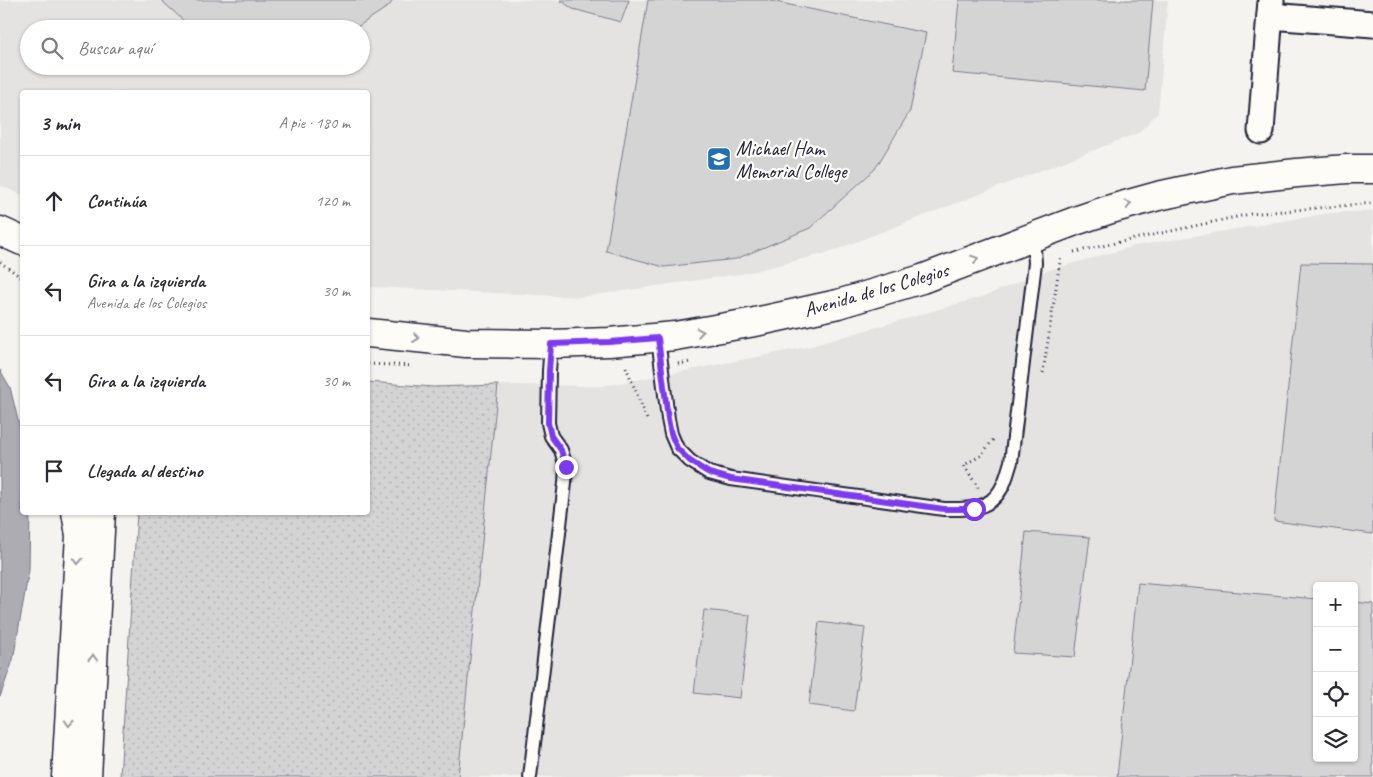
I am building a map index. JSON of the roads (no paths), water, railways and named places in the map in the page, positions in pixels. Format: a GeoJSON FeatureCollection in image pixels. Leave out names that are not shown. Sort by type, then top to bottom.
{"type":"FeatureCollection","features":[{"type":"Feature","properties":{"kind":"street"},"geometry":{"type":"LineString","coordinates":[[1261,131],[1271,8],[1373,24]]}},
{"type":"Feature","properties":{"kind":"street","name":"Avenida de los Colegios"},"geometry":{"type":"LineString","coordinates":[[370,333],[466,343],[551,344],[609,342],[674,336],[755,322],[838,304],[922,279],[1034,236],[1111,209],[1158,196],[1232,180],[1297,173],[1373,170]]}},
{"type":"Feature","properties":{"kind":"street"},"geometry":{"type":"LineString","coordinates":[[0,231],[20,240]]}},
{"type":"Feature","properties":{"kind":"street"},"geometry":{"type":"LineString","coordinates":[[66,777],[80,535],[77,515]]}},
{"type":"Feature","properties":{"kind":"street"},"geometry":{"type":"LineString","coordinates":[[87,777],[101,515]]}},
{"type":"Feature","properties":{"kind":"lane"},"geometry":{"type":"LineString","coordinates":[[658,338],[671,434],[677,448],[690,461],[709,473],[731,479],[944,509],[974,509],[995,498],[1001,489],[1011,462],[1035,262],[1034,236]]}},
{"type":"Feature","properties":{"kind":"lane"},"geometry":{"type":"LineString","coordinates":[[530,777],[566,467],[561,450],[551,436],[548,423],[551,344]]}},
{"type":"Feature","properties":{"kind":"place","name":"Michael Ham Memorial College"},"geometry":{"type":"Point","coordinates":[719,159]}}]}
